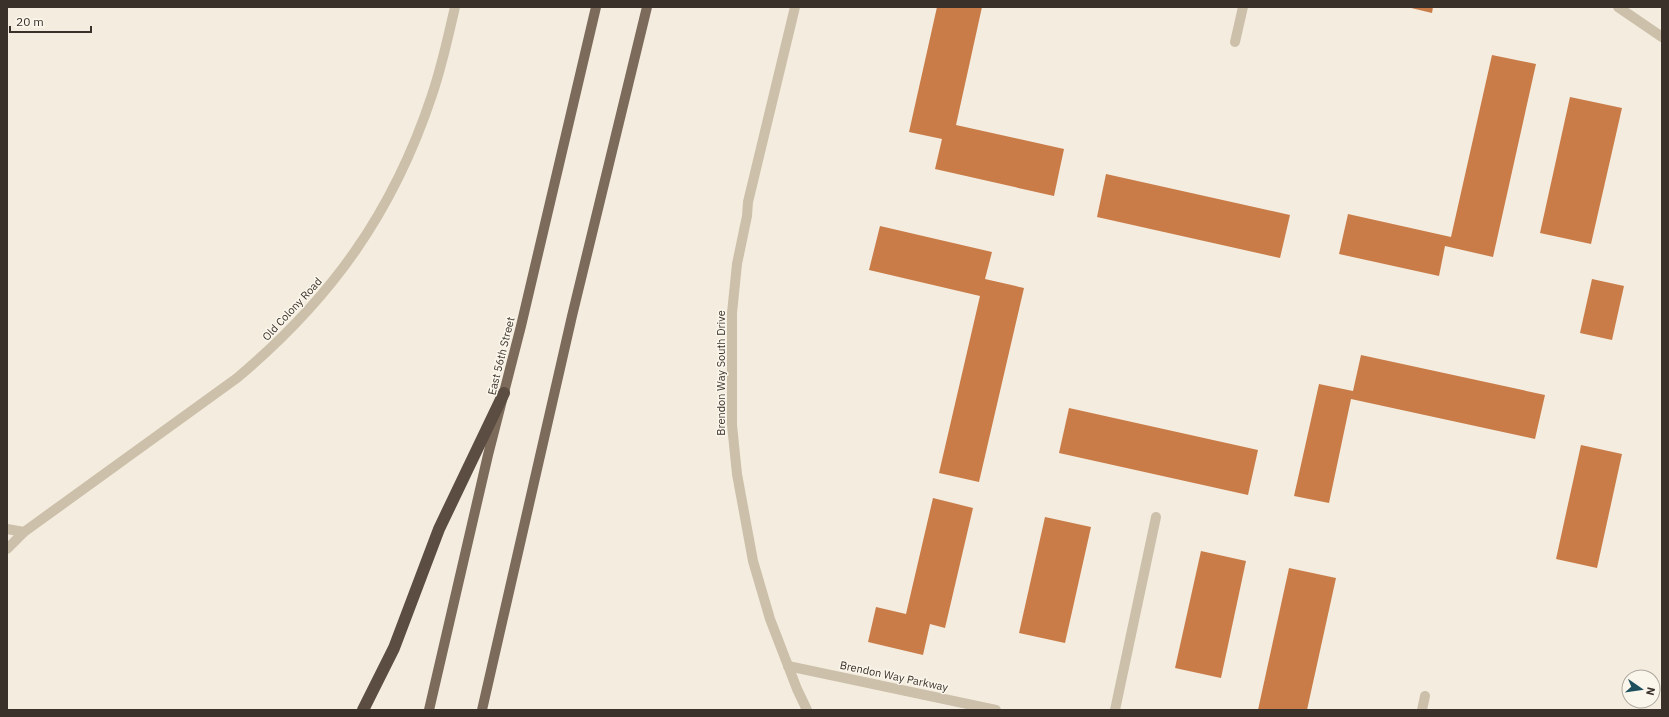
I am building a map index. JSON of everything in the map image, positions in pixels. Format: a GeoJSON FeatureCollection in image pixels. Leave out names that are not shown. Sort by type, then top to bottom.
{"type":"FeatureCollection","features":[{"type":"Feature","properties":{"kind":"highway"},"geometry":{"type":"LineString","coordinates":[[363,710],[394,648],[439,529],[504,393]]}},
{"type":"Feature","properties":{"kind":"main road","name":"East 56th Street"},"geometry":{"type":"LineString","coordinates":[[429,710],[596,7]]}},
{"type":"Feature","properties":{"kind":"main road"},"geometry":{"type":"LineString","coordinates":[[482,710],[572,316],[647,7]]}},
{"type":"Feature","properties":{"kind":"street","name":"Old Colony Road"},"geometry":{"type":"LineString","coordinates":[[7,549],[24,532],[237,378],[269,351],[300,320],[336,279],[368,234],[387,201],[410,153],[432,95],[444,57],[455,7]]}},
{"type":"Feature","properties":{"kind":"street","name":"Brendon Way South Drive"},"geometry":{"type":"LineString","coordinates":[[795,7],[748,202],[747,216],[741,240],[732,313],[732,425],[736,474],[753,562],[770,619],[807,710]]}},
{"type":"Feature","properties":{"kind":"street"},"geometry":{"type":"LineString","coordinates":[[1235,42],[1243,7]]}},
{"type":"Feature","properties":{"kind":"street"},"geometry":{"type":"LineString","coordinates":[[1618,7],[1662,37]]}},
{"type":"Feature","properties":{"kind":"street"},"geometry":{"type":"LineString","coordinates":[[1115,710],[1156,517]]}},
{"type":"Feature","properties":{"kind":"street"},"geometry":{"type":"LineString","coordinates":[[7,529],[24,532]]}},
{"type":"Feature","properties":{"kind":"street","name":"Brendon Way Parkway"},"geometry":{"type":"LineString","coordinates":[[788,666],[996,710]]}},
{"type":"Feature","properties":{"kind":"street"},"geometry":{"type":"LineString","coordinates":[[1422,710],[1425,696]]}},
{"type":"Feature","properties":{"kind":"building"},"geometry":{"type":"Polygon","coordinates":[[[937,7],[982,7],[956,125],[1064,149],[1054,196],[935,169],[942,139],[909,132],[937,7]]]}},
{"type":"Feature","properties":{"kind":"building"},"geometry":{"type":"Polygon","coordinates":[[[1407,7],[1433,7],[1432,13],[1407,7]]]}},
{"type":"Feature","properties":{"kind":"building"},"geometry":{"type":"Polygon","coordinates":[[[1492,55],[1536,64],[1493,257],[1445,246],[1439,276],[1339,254],[1348,214],[1451,237],[1492,55]]]}},
{"type":"Feature","properties":{"kind":"building"},"geometry":{"type":"Polygon","coordinates":[[[1570,97],[1622,108],[1591,244],[1540,233],[1570,97]]]}},
{"type":"Feature","properties":{"kind":"building"},"geometry":{"type":"Polygon","coordinates":[[[1106,174],[1290,215],[1280,258],[1097,217],[1106,174]]]}},
{"type":"Feature","properties":{"kind":"building"},"geometry":{"type":"Polygon","coordinates":[[[880,226],[992,252],[985,279],[1024,288],[979,482],[939,473],[980,296],[869,270],[880,226]]]}},
{"type":"Feature","properties":{"kind":"building"},"geometry":{"type":"Polygon","coordinates":[[[1592,279],[1624,286],[1612,340],[1580,333],[1592,279]]]}},
{"type":"Feature","properties":{"kind":"building"},"geometry":{"type":"Polygon","coordinates":[[[1361,355],[1545,395],[1535,439],[1351,399],[1329,503],[1294,496],[1319,384],[1353,391],[1361,355]]]}},
{"type":"Feature","properties":{"kind":"building"},"geometry":{"type":"Polygon","coordinates":[[[1069,408],[1258,450],[1248,495],[1059,453],[1069,408]]]}},
{"type":"Feature","properties":{"kind":"building"},"geometry":{"type":"Polygon","coordinates":[[[1581,445],[1622,454],[1597,568],[1556,559],[1581,445]]]}},
{"type":"Feature","properties":{"kind":"building"},"geometry":{"type":"Polygon","coordinates":[[[933,498],[973,508],[945,628],[930,624],[923,655],[868,642],[876,607],[906,614],[933,498]]]}},
{"type":"Feature","properties":{"kind":"building"},"geometry":{"type":"Polygon","coordinates":[[[1045,517],[1091,527],[1065,643],[1019,633],[1045,517]]]}},
{"type":"Feature","properties":{"kind":"building"},"geometry":{"type":"Polygon","coordinates":[[[1201,551],[1246,561],[1221,678],[1175,668],[1201,551]]]}},
{"type":"Feature","properties":{"kind":"building"},"geometry":{"type":"Polygon","coordinates":[[[1289,568],[1336,578],[1307,710],[1258,710],[1289,568]]]}}]}
